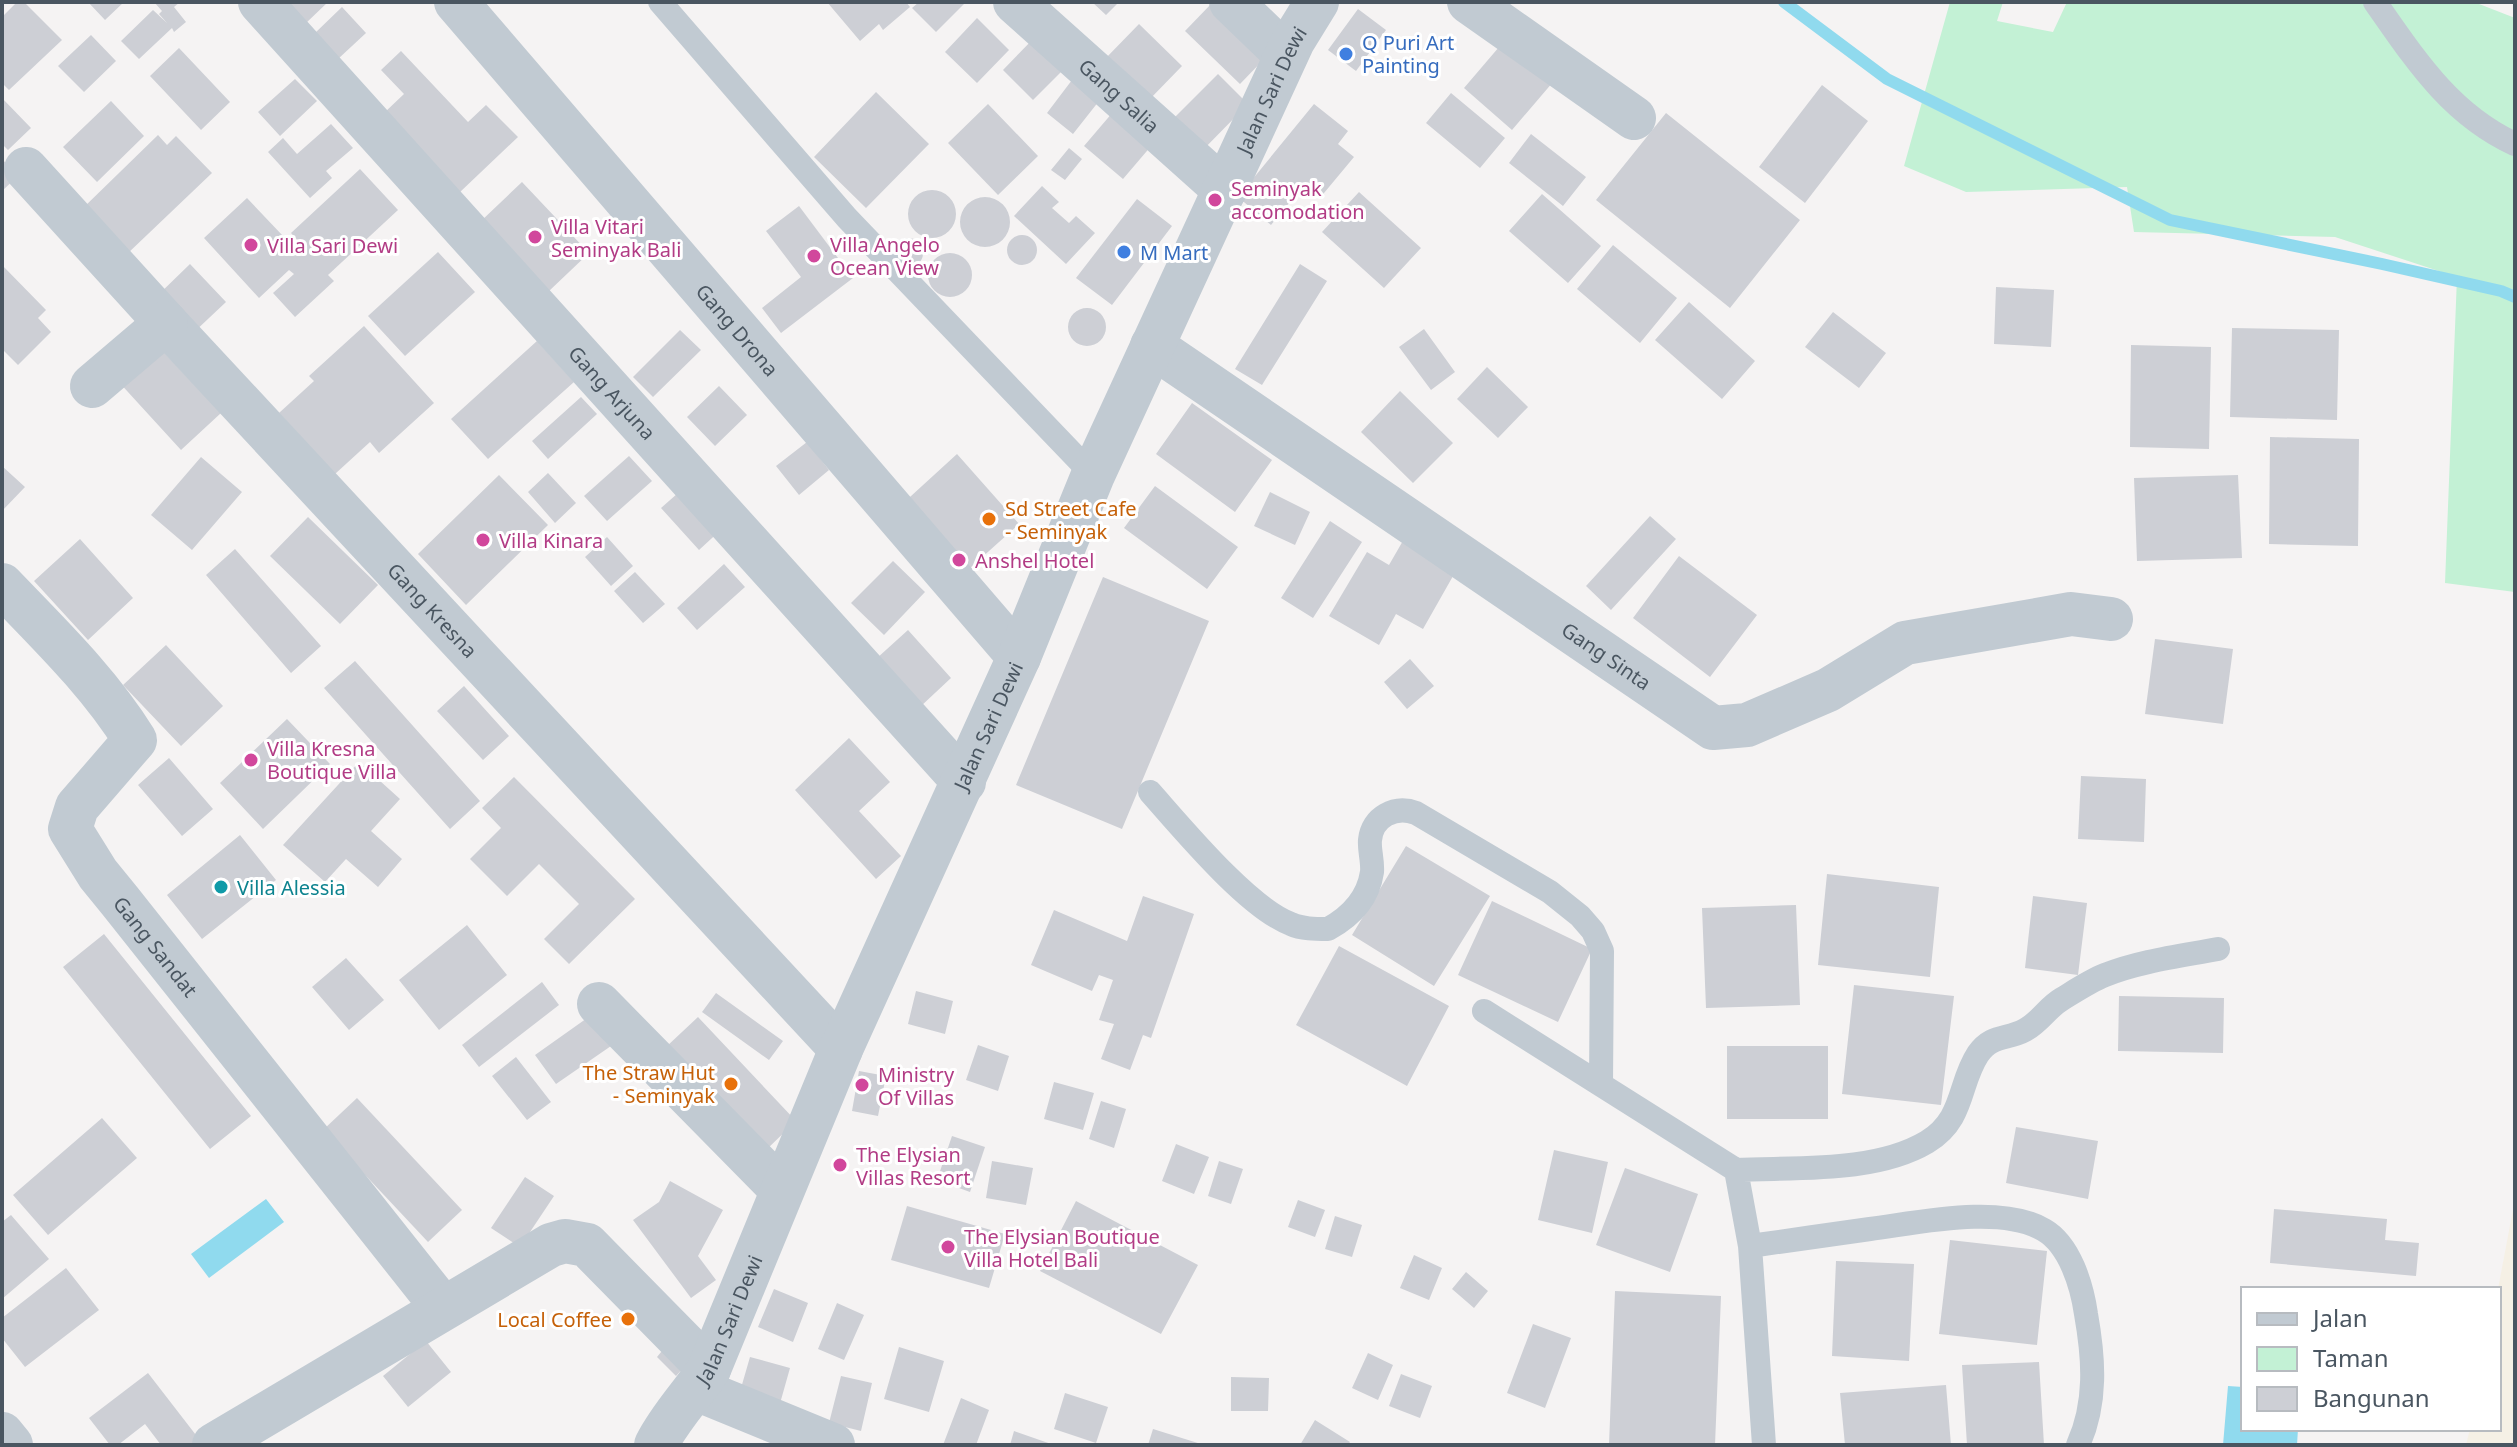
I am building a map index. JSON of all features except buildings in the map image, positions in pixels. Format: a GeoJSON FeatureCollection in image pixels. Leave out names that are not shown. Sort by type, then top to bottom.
{"type":"FeatureCollection","features":[{"type":"Feature","properties":{"kind":"street","name":"Gang Arjuna"},"geometry":{"type":"LineString","coordinates":[[260,2],[964,782]]}},
{"type":"Feature","properties":{"kind":"street","name":"Gang Drona"},"geometry":{"type":"LineString","coordinates":[[456,2],[1019,657]]}},
{"type":"Feature","properties":{"kind":"street","name":"Gang Salia"},"geometry":{"type":"LineString","coordinates":[[1015,2],[1225,190]]}},
{"type":"Feature","properties":{"kind":"street"},"geometry":{"type":"LineString","coordinates":[[1231,2],[1286,55]]}},
{"type":"Feature","properties":{"kind":"street","name":"Jalan Sari Dewi"},"geometry":{"type":"LineString","coordinates":[[656,1445],[666,1424],[702,1379],[841,1049],[1019,657],[1093,475],[1286,55],[1317,2]]}},
{"type":"Feature","properties":{"kind":"street"},"geometry":{"type":"LineString","coordinates":[[1469,2],[1634,118]]}},
{"type":"Feature","properties":{"kind":"street","name":"Gang Kresna"},"geometry":{"type":"LineString","coordinates":[[26,169],[841,1049]]}},
{"type":"Feature","properties":{"kind":"street"},"geometry":{"type":"LineString","coordinates":[[92,386],[166,323]]}},
{"type":"Feature","properties":{"kind":"street","name":"Gang Sinta"},"geometry":{"type":"LineString","coordinates":[[1152,346],[1713,728],[1747,725],[1828,690],[1905,643],[2071,614],[2111,619]]}},
{"type":"Feature","properties":{"kind":"street","name":"Gang Sandat"},"geometry":{"type":"LineString","coordinates":[[2,585],[90,678],[116,709],[135,740],[77,807],[70,829],[81,848],[98,874],[443,1308]]}},
{"type":"Feature","properties":{"kind":"street"},"geometry":{"type":"LineString","coordinates":[[599,1004],[782,1190]]}},
{"type":"Feature","properties":{"kind":"street"},"geometry":{"type":"LineString","coordinates":[[214,1445],[551,1245],[565,1241],[587,1245],[598,1255],[702,1379],[833,1445]]}},
{"type":"Feature","properties":{"kind":"street"},"geometry":{"type":"LineString","coordinates":[[2,1434],[11,1445]]}},
{"type":"Feature","properties":{"kind":"lane"},"geometry":{"type":"LineString","coordinates":[[660,2],[847,218],[1093,475]]}},
{"type":"Feature","properties":{"kind":"lane"},"geometry":{"type":"LineString","coordinates":[[2375,2],[2445,97],[2493,134],[2515,144]]}},
{"type":"Feature","properties":{"kind":"lane"},"geometry":{"type":"LineString","coordinates":[[1150,792],[1244,891],[1276,918],[1292,925],[1328,929],[1356,910],[1372,872],[1370,839],[1374,825],[1394,810],[1405,809],[1416,813],[1550,892],[1580,916],[1593,931],[1602,951],[1601,1084]]}},
{"type":"Feature","properties":{"kind":"lane"},"geometry":{"type":"LineString","coordinates":[[1484,1011],[1736,1170],[1855,1164],[1893,1157],[1929,1141],[1948,1124],[1962,1099],[1978,1053],[1994,1039],[2023,1032],[2058,1001],[2105,975],[2218,949]]}},
{"type":"Feature","properties":{"kind":"lane"},"geometry":{"type":"LineString","coordinates":[[1736,1170],[1750,1246],[1764,1445]]}},
{"type":"Feature","properties":{"kind":"lane"},"geometry":{"type":"LineString","coordinates":[[1750,1246],[1963,1216],[2015,1220],[2045,1230],[2069,1257],[2083,1293],[2091,1338],[2094,1378],[2084,1432],[2078,1445]]}},
{"type":"Feature","properties":{"kind":"green space"},"geometry":{"type":"Polygon","coordinates":[[[1950,2],[2003,2],[1997,21],[2053,32],[2067,2],[2474,2],[2515,18],[2515,592],[2445,583],[2457,277],[2335,237],[2134,232],[2127,187],[1966,192],[1904,166],[1950,2]]]}},
{"type":"Feature","properties":{"kind":"sand"},"geometry":{"type":"Polygon","coordinates":[[[2515,1199],[2515,1445],[2466,1445],[2470,1431],[2501,1431],[2501,1287],[2498,1287],[2515,1199]]]}},
{"type":"Feature","properties":{"kind":"water"},"geometry":{"type":"Polygon","coordinates":[[[266,1199],[284,1222],[209,1278],[191,1254],[266,1199]]]}},
{"type":"Feature","properties":{"kind":"water"},"geometry":{"type":"Polygon","coordinates":[[[2228,1386],[2241,1387],[2241,1431],[2298,1431],[2297,1445],[2223,1445],[2228,1386]]]}},
{"type":"Feature","properties":{"kind":"waterway"},"geometry":{"type":"LineString","coordinates":[[1784,2],[1887,79],[2170,220],[2382,264],[2501,291],[2515,297]]}},
{"type":"Feature","properties":{"kind":"place","name":"Q Puri Art Painting"},"geometry":{"type":"Point","coordinates":[1346,54]}},
{"type":"Feature","properties":{"kind":"place","name":"Seminyak accomodation"},"geometry":{"type":"Point","coordinates":[1215,200]}},
{"type":"Feature","properties":{"kind":"place","name":"Villa Vitari Seminyak Bali"},"geometry":{"type":"Point","coordinates":[535,237]}},
{"type":"Feature","properties":{"kind":"place","name":"Villa Sari Dewi"},"geometry":{"type":"Point","coordinates":[251,245]}},
{"type":"Feature","properties":{"kind":"place","name":"M Mart"},"geometry":{"type":"Point","coordinates":[1124,252]}},
{"type":"Feature","properties":{"kind":"place","name":"Villa Angelo Ocean View"},"geometry":{"type":"Point","coordinates":[814,256]}},
{"type":"Feature","properties":{"kind":"place","name":"Sd Street Cafe - Seminyak"},"geometry":{"type":"Point","coordinates":[989,519]}},
{"type":"Feature","properties":{"kind":"place","name":"Villa Kinara"},"geometry":{"type":"Point","coordinates":[483,540]}},
{"type":"Feature","properties":{"kind":"place","name":"Anshel Hotel"},"geometry":{"type":"Point","coordinates":[959,560]}},
{"type":"Feature","properties":{"kind":"place","name":"Villa Kresna Boutique Villa"},"geometry":{"type":"Point","coordinates":[251,760]}},
{"type":"Feature","properties":{"kind":"place","name":"Villa Alessia"},"geometry":{"type":"Point","coordinates":[221,887]}},
{"type":"Feature","properties":{"kind":"place","name":"The Straw Hut - Seminyak"},"geometry":{"type":"Point","coordinates":[731,1084]}},
{"type":"Feature","properties":{"kind":"place","name":"Ministry Of Villas"},"geometry":{"type":"Point","coordinates":[862,1085]}},
{"type":"Feature","properties":{"kind":"place","name":"The Elysian Villas Resort"},"geometry":{"type":"Point","coordinates":[840,1165]}},
{"type":"Feature","properties":{"kind":"place","name":"The Elysian Boutique Villa Hotel Bali"},"geometry":{"type":"Point","coordinates":[948,1247]}},
{"type":"Feature","properties":{"kind":"place","name":"Local Coffee"},"geometry":{"type":"Point","coordinates":[628,1319]}}]}
